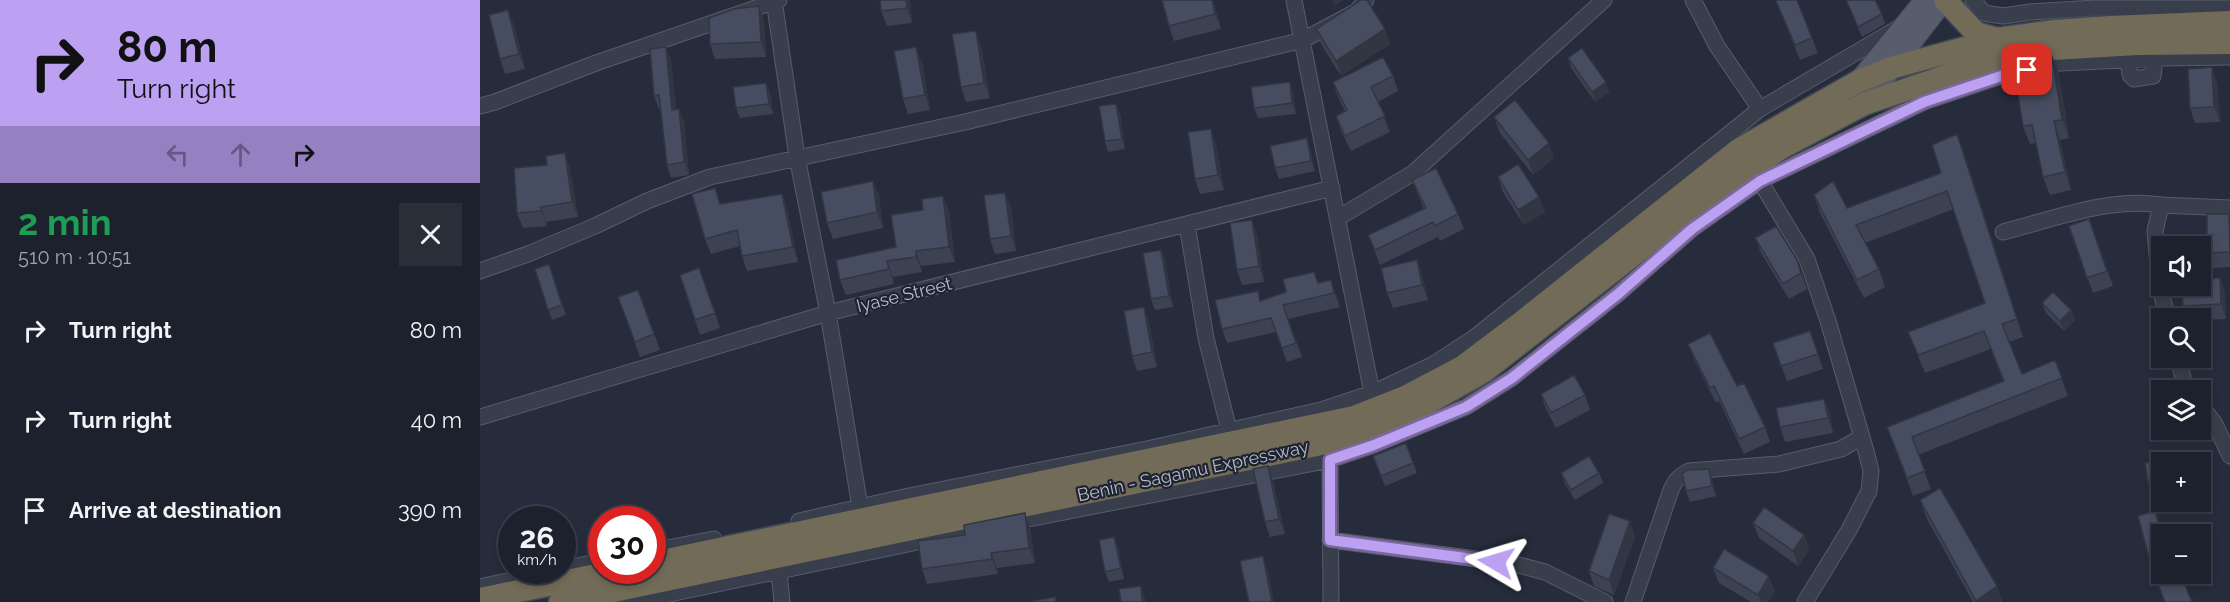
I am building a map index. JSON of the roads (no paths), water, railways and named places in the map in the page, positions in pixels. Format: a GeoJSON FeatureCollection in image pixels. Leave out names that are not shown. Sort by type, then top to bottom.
{"type":"FeatureCollection","features":[{"type":"Feature","properties":{"kind":"highway"},"geometry":{"type":"LineString","coordinates":[[1945,0],[1976,33],[1998,39]]}},
{"type":"Feature","properties":{"kind":"highway"},"geometry":{"type":"LineString","coordinates":[[666,560],[1354,417],[1405,397],[1462,367],[1738,150],[1859,81],[1893,67],[1998,39],[2055,31],[2230,22]]}},
{"type":"Feature","properties":{"kind":"highway","name":"Benin - Sagamu Expressway"},"geometry":{"type":"LineString","coordinates":[[560,602],[1330,442],[1378,427],[1430,402],[1483,372],[1705,199],[1781,148],[1802,149],[1864,104],[1990,61],[2053,49],[2137,44],[2230,43]]}},
{"type":"Feature","properties":{"kind":"highway"},"geometry":{"type":"LineString","coordinates":[[480,599],[588,577]]}},
{"type":"Feature","properties":{"kind":"main road"},"geometry":{"type":"LineString","coordinates":[[1859,81],[1925,0]]}},
{"type":"Feature","properties":{"kind":"main road"},"geometry":{"type":"LineString","coordinates":[[1864,104],[1945,0]]}},
{"type":"Feature","properties":{"kind":"street"},"geometry":{"type":"LineString","coordinates":[[480,106],[776,0],[797,157],[828,313],[860,507]]}},
{"type":"Feature","properties":{"kind":"street"},"geometry":{"type":"LineString","coordinates":[[1294,0],[1372,393]]}},
{"type":"Feature","properties":{"kind":"street"},"geometry":{"type":"LineString","coordinates":[[480,271],[528,254],[647,201],[710,177],[965,122],[1303,40],[1357,11],[1365,0]]}},
{"type":"Feature","properties":{"kind":"street"},"geometry":{"type":"LineString","coordinates":[[1338,218],[1413,173],[1604,0]]}},
{"type":"Feature","properties":{"kind":"street"},"geometry":{"type":"LineString","coordinates":[[1693,0],[1717,46],[1761,110]]}},
{"type":"Feature","properties":{"kind":"street"},"geometry":{"type":"LineString","coordinates":[[1973,0],[1984,13],[2002,16],[2096,8],[2230,8]]}},
{"type":"Feature","properties":{"kind":"street"},"geometry":{"type":"LineString","coordinates":[[666,548],[1321,410],[1372,393],[1432,365],[1475,337],[1761,110],[1907,22]]}},
{"type":"Feature","properties":{"kind":"street"},"geometry":{"type":"LineString","coordinates":[[631,602],[946,535],[1330,460],[1374,445],[1466,407],[1512,378],[1618,294],[1692,229],[1802,149],[1924,102],[2010,73],[2060,63],[2230,57]]}},
{"type":"Feature","properties":{"kind":"street"},"geometry":{"type":"LineString","coordinates":[[1760,181],[1807,259],[1828,321],[1871,471],[1869,491],[1849,530],[1804,602]]}},
{"type":"Feature","properties":{"kind":"street","name":"Iyase Street"},"geometry":{"type":"LineString","coordinates":[[480,417],[828,313],[1332,188]]}},
{"type":"Feature","properties":{"kind":"street"},"geometry":{"type":"LineString","coordinates":[[2003,232],[2114,203],[2145,202],[2230,208]]}},
{"type":"Feature","properties":{"kind":"street"},"geometry":{"type":"LineString","coordinates":[[2162,205],[2155,231],[2160,289],[2165,308]]}},
{"type":"Feature","properties":{"kind":"street"},"geometry":{"type":"LineString","coordinates":[[1187,225],[1206,338],[1229,430]]}},
{"type":"Feature","properties":{"kind":"street"},"geometry":{"type":"LineString","coordinates":[[2211,419],[2230,456]]}},
{"type":"Feature","properties":{"kind":"street"},"geometry":{"type":"LineString","coordinates":[[2215,424],[2230,419]]}},
{"type":"Feature","properties":{"kind":"street"},"geometry":{"type":"LineString","coordinates":[[1633,602],[1676,479],[1689,471],[1779,464],[1841,449],[1862,437]]}},
{"type":"Feature","properties":{"kind":"street"},"geometry":{"type":"LineString","coordinates":[[1330,460],[1331,602]]}},
{"type":"Feature","properties":{"kind":"street"},"geometry":{"type":"LineString","coordinates":[[1330,540],[1515,564],[1545,572],[1605,602]]}},
{"type":"Feature","properties":{"kind":"street"},"geometry":{"type":"LineString","coordinates":[[779,572],[782,602]]}},
{"type":"Feature","properties":{"kind":"street"},"geometry":{"type":"LineString","coordinates":[[480,586],[498,582]]}}]}
